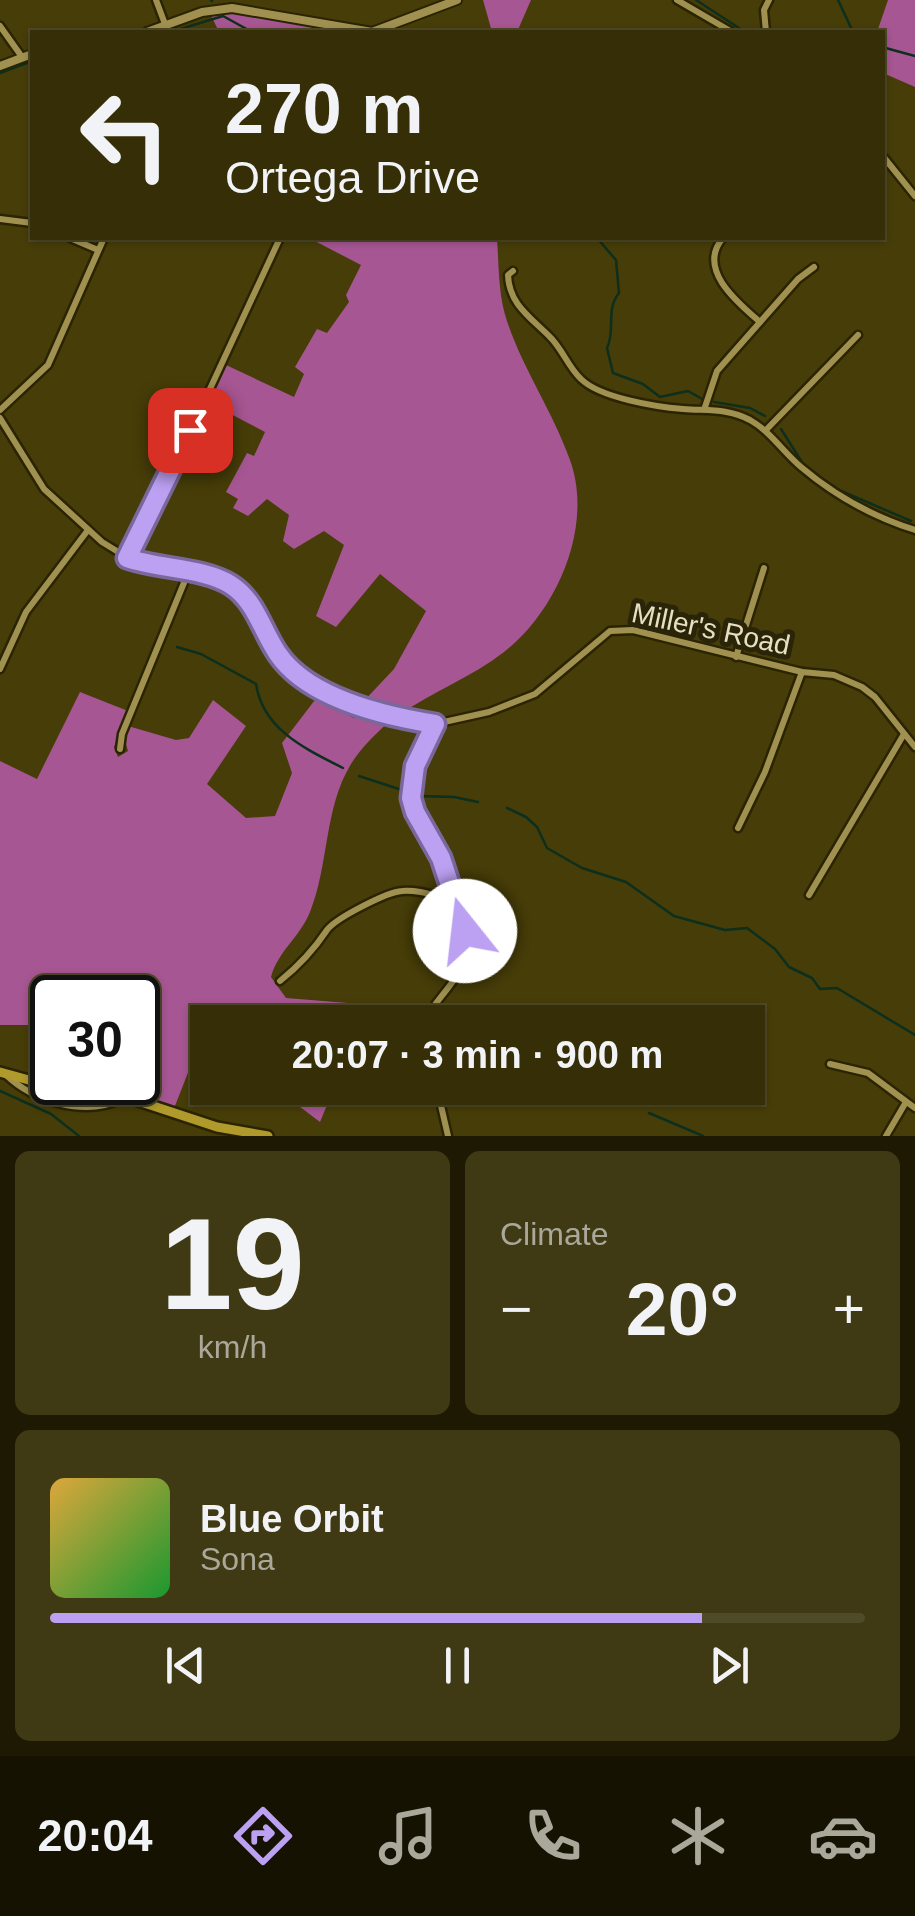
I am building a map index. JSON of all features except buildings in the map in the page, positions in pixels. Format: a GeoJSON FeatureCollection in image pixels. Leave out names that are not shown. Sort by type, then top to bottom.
{"type":"FeatureCollection","features":[{"type":"Feature","properties":{"kind":"main road"},"geometry":{"type":"LineString","coordinates":[[2,1073],[30,1080]]}},
{"type":"Feature","properties":{"kind":"main road"},"geometry":{"type":"LineString","coordinates":[[153,1105],[217,1126],[268,1136]]}},
{"type":"Feature","properties":{"kind":"street"},"geometry":{"type":"LineString","coordinates":[[156,0],[167,29],[202,12],[232,8],[360,30]]}},
{"type":"Feature","properties":{"kind":"street"},"geometry":{"type":"LineString","coordinates":[[377,30],[457,0]]}},
{"type":"Feature","properties":{"kind":"street"},"geometry":{"type":"LineString","coordinates":[[678,0],[729,30]]}},
{"type":"Feature","properties":{"kind":"street"},"geometry":{"type":"LineString","coordinates":[[766,30],[764,10],[770,0]]}},
{"type":"Feature","properties":{"kind":"street"},"geometry":{"type":"LineString","coordinates":[[0,26],[22,56]]}},
{"type":"Feature","properties":{"kind":"street"},"geometry":{"type":"LineString","coordinates":[[0,66],[30,54]]}},
{"type":"Feature","properties":{"kind":"street"},"geometry":{"type":"LineString","coordinates":[[885,160],[915,196]]}},
{"type":"Feature","properties":{"kind":"street"},"geometry":{"type":"LineString","coordinates":[[0,218],[30,223]]}},
{"type":"Feature","properties":{"kind":"street"},"geometry":{"type":"LineString","coordinates":[[75,240],[98,250]]}},
{"type":"Feature","properties":{"kind":"street"},"geometry":{"type":"LineString","coordinates":[[0,410],[48,365],[103,240]]}},
{"type":"Feature","properties":{"kind":"street"},"geometry":{"type":"LineString","coordinates":[[127,558],[279,240]]}},
{"type":"Feature","properties":{"kind":"street"},"geometry":{"type":"LineString","coordinates":[[721,240],[714,268],[730,297],[760,322]]}},
{"type":"Feature","properties":{"kind":"street"},"geometry":{"type":"LineString","coordinates":[[705,407],[714,374],[814,266]]}},
{"type":"Feature","properties":{"kind":"street"},"geometry":{"type":"LineString","coordinates":[[512,271],[508,275],[508,289],[517,306],[553,339],[581,380],[620,397],[737,414],[766,430],[800,466],[831,489],[873,515],[915,530]]}},
{"type":"Feature","properties":{"kind":"street"},"geometry":{"type":"LineString","coordinates":[[766,430],[858,335]]}},
{"type":"Feature","properties":{"kind":"street"},"geometry":{"type":"LineString","coordinates":[[0,418],[44,489],[88,530],[127,558],[223,581],[241,593],[278,655],[306,681],[360,706],[435,724],[415,766],[411,798],[441,858],[465,931],[464,956],[457,976],[434,1005]]}},
{"type":"Feature","properties":{"kind":"street"},"geometry":{"type":"LineString","coordinates":[[0,669],[26,612],[88,530]]}},
{"type":"Feature","properties":{"kind":"street"},"geometry":{"type":"LineString","coordinates":[[736,657],[764,568]]}},
{"type":"Feature","properties":{"kind":"street"},"geometry":{"type":"LineString","coordinates":[[120,749],[122,734],[188,573]]}},
{"type":"Feature","properties":{"kind":"street","name":"Miller's Road"},"geometry":{"type":"LineString","coordinates":[[435,724],[489,712],[534,694],[610,631],[633,630],[802,672],[834,675],[862,687],[875,698],[915,746]]}},
{"type":"Feature","properties":{"kind":"street"},"geometry":{"type":"LineString","coordinates":[[738,828],[765,772],[802,672]]}},
{"type":"Feature","properties":{"kind":"street"},"geometry":{"type":"LineString","coordinates":[[810,895],[904,734]]}},
{"type":"Feature","properties":{"kind":"street"},"geometry":{"type":"LineString","coordinates":[[280,980],[305,962],[337,921],[392,894],[403,890],[457,901]]}},
{"type":"Feature","properties":{"kind":"street"},"geometry":{"type":"LineString","coordinates":[[830,1064],[868,1073],[915,1108]]}},
{"type":"Feature","properties":{"kind":"street"},"geometry":{"type":"LineString","coordinates":[[2,1073],[30,1090]]}},
{"type":"Feature","properties":{"kind":"street"},"geometry":{"type":"LineString","coordinates":[[886,1136],[906,1102]]}},
{"type":"Feature","properties":{"kind":"street"},"geometry":{"type":"LineString","coordinates":[[66,1105],[102,1105]]}},
{"type":"Feature","properties":{"kind":"street"},"geometry":{"type":"LineString","coordinates":[[441,1105],[448,1136]]}},
{"type":"Feature","properties":{"kind":"shaded area"},"geometry":{"type":"Polygon","coordinates":[[[483,0],[531,0],[518,30],[491,30],[483,0]]]}},
{"type":"Feature","properties":{"kind":"shaded area"},"geometry":{"type":"Polygon","coordinates":[[[888,0],[915,0],[915,87],[885,74],[885,30],[878,30],[888,0]]]}},
{"type":"Feature","properties":{"kind":"shaded area"},"geometry":{"type":"Polygon","coordinates":[[[234,12],[331,30],[218,30],[210,13],[234,12]]]}},
{"type":"Feature","properties":{"kind":"shaded area"},"geometry":{"type":"Polygon","coordinates":[[[313,240],[497,240],[500,290],[507,321],[563,442],[576,486],[574,539],[555,591],[540,614],[523,635],[492,661],[399,715],[361,704],[394,669],[426,611],[380,574],[336,627],[316,616],[344,545],[324,531],[294,549],[283,541],[289,515],[267,499],[248,516],[233,508],[238,499],[226,492],[247,453],[254,456],[265,432],[208,402],[226,365],[294,397],[304,374],[295,367],[317,329],[327,333],[349,302],[346,295],[361,265],[313,240]]]}},
{"type":"Feature","properties":{"kind":"shaded area"},"geometry":{"type":"Polygon","coordinates":[[[80,692],[128,711],[114,747],[118,757],[128,751],[124,737],[128,726],[176,740],[189,738],[213,700],[246,726],[207,784],[246,818],[275,816],[292,773],[282,743],[321,692],[354,718],[393,718],[360,751],[342,781],[310,912],[271,977],[286,998],[348,1005],[190,1005],[190,1070],[173,1111],[155,1105],[160,1105],[160,975],[30,975],[30,1025],[0,1025],[0,761],[37,779],[80,692]]]}},
{"type":"Feature","properties":{"kind":"shaded area"},"geometry":{"type":"Polygon","coordinates":[[[298,1105],[327,1105],[320,1122],[298,1105]]]}},
{"type":"Feature","properties":{"kind":"waterway"},"geometry":{"type":"LineString","coordinates":[[696,0],[742,30]]}},
{"type":"Feature","properties":{"kind":"waterway"},"geometry":{"type":"LineString","coordinates":[[838,0],[852,30]]}},
{"type":"Feature","properties":{"kind":"waterway"},"geometry":{"type":"LineString","coordinates":[[177,30],[223,16],[248,30]]}},
{"type":"Feature","properties":{"kind":"waterway"},"geometry":{"type":"LineString","coordinates":[[885,48],[915,56]]}},
{"type":"Feature","properties":{"kind":"waterway"},"geometry":{"type":"LineString","coordinates":[[0,73],[30,62]]}},
{"type":"Feature","properties":{"kind":"waterway"},"geometry":{"type":"LineString","coordinates":[[599,240],[616,260],[619,293],[612,306],[607,348],[613,373],[643,384],[660,397],[688,391],[704,400]]}},
{"type":"Feature","properties":{"kind":"waterway"},"geometry":{"type":"LineString","coordinates":[[714,402],[750,408],[765,416]]}},
{"type":"Feature","properties":{"kind":"waterway"},"geometry":{"type":"LineString","coordinates":[[781,429],[805,467],[839,490],[911,521]]}},
{"type":"Feature","properties":{"kind":"waterway"},"geometry":{"type":"LineString","coordinates":[[177,647],[201,654],[256,684],[260,700],[277,726],[301,745],[343,768]]}},
{"type":"Feature","properties":{"kind":"waterway"},"geometry":{"type":"LineString","coordinates":[[359,776],[408,792]]}},
{"type":"Feature","properties":{"kind":"waterway"},"geometry":{"type":"LineString","coordinates":[[418,796],[478,802]]}},
{"type":"Feature","properties":{"kind":"waterway"},"geometry":{"type":"LineString","coordinates":[[507,808],[537,827],[547,848],[582,868],[626,882],[674,916],[725,930],[747,928],[775,949],[789,967],[812,978],[820,989],[837,988],[915,1035]]}},
{"type":"Feature","properties":{"kind":"waterway"},"geometry":{"type":"LineString","coordinates":[[0,1091],[51,1114],[79,1136]]}},
{"type":"Feature","properties":{"kind":"waterway"},"geometry":{"type":"LineString","coordinates":[[649,1113],[703,1136]]}},
{"type":"Feature","properties":{"kind":"route"},"geometry":{"type":"LineString","coordinates":[[190,430],[127,558],[230,584],[247,600],[278,655],[301,678],[360,706],[435,724],[415,766],[411,798],[450,880],[465,931]]}}]}
